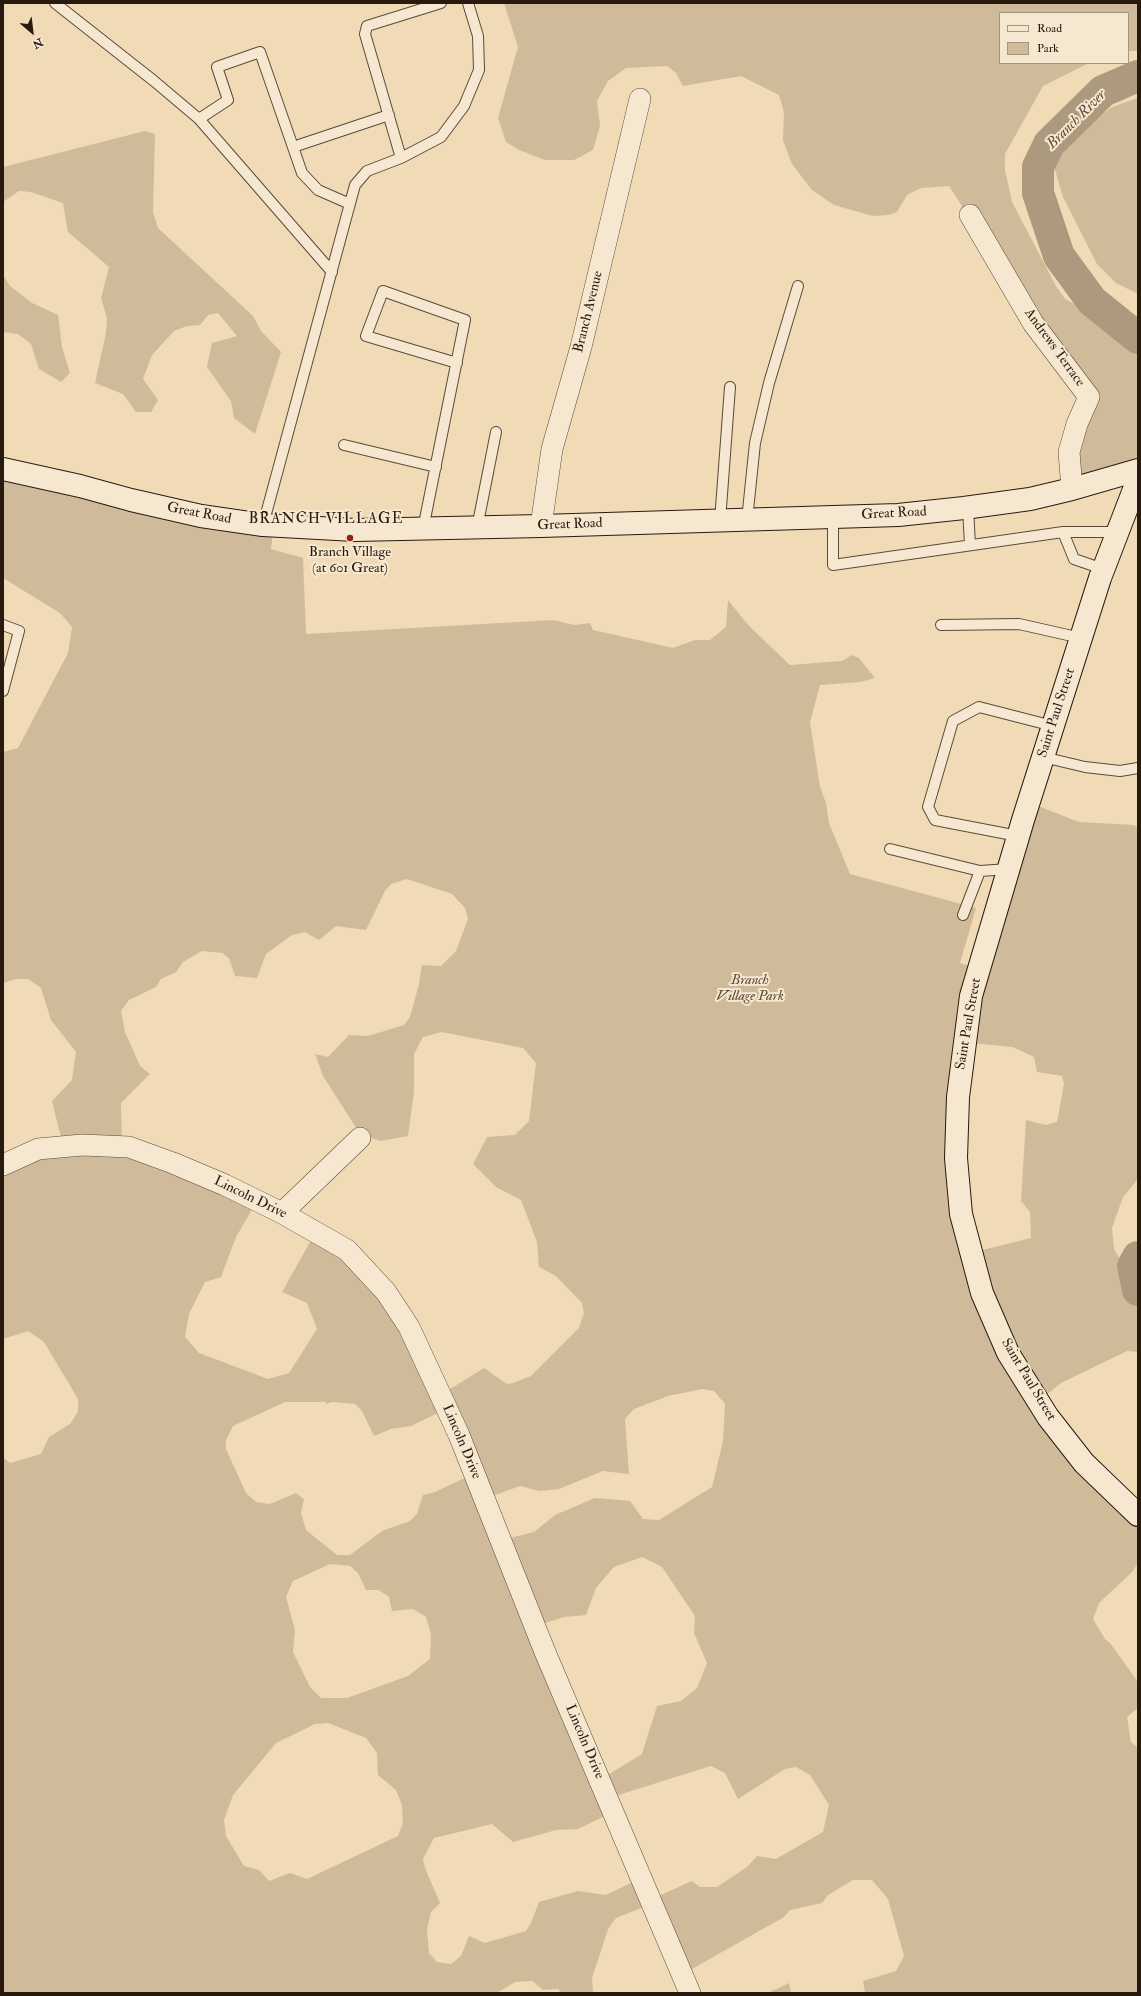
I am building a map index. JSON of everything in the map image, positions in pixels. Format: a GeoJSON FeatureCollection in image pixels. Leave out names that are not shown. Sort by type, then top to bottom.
{"type":"FeatureCollection","features":[{"type":"Feature","properties":{"kind":"main road","name":"Great Road"},"geometry":{"type":"LineString","coordinates":[[3,468],[201,516],[263,525],[355,530],[477,528],[898,515],[968,508],[1030,499],[1072,489],[1138,470]]}},
{"type":"Feature","properties":{"kind":"main road","name":"Saint Paul Street"},"geometry":{"type":"LineString","coordinates":[[1138,478],[1103,569],[1018,836],[971,996],[963,1048],[958,1097],[956,1158],[961,1214],[982,1293],[1008,1353],[1048,1416],[1084,1463],[1138,1515]]}},
{"type":"Feature","properties":{"kind":"street","name":"Branch Avenue"},"geometry":{"type":"LineString","coordinates":[[541,526],[552,449],[581,347],[640,98]]}},
{"type":"Feature","properties":{"kind":"street","name":"Andrews Terrace"},"geometry":{"type":"LineString","coordinates":[[970,215],[1033,323],[1089,396],[1077,424],[1069,452],[1072,489]]}},
{"type":"Feature","properties":{"kind":"street"},"geometry":{"type":"LineString","coordinates":[[282,1213],[360,1138]]}},
{"type":"Feature","properties":{"kind":"street","name":"Lincoln Drive"},"geometry":{"type":"LineString","coordinates":[[3,1164],[38,1149],[82,1145],[129,1147],[212,1179],[282,1213],[347,1250],[386,1292],[409,1327],[459,1435],[545,1652],[613,1808],[690,1993]]}},
{"type":"Feature","properties":{"kind":"lane"},"geometry":{"type":"LineString","coordinates":[[55,3],[154,81],[199,119],[332,272]]}},
{"type":"Feature","properties":{"kind":"lane"},"geometry":{"type":"LineString","coordinates":[[401,158],[365,34],[367,26],[441,3]]}},
{"type":"Feature","properties":{"kind":"lane"},"geometry":{"type":"LineString","coordinates":[[263,525],[355,185],[367,171],[401,158],[441,137],[464,106],[479,70],[478,36],[468,3]]}},
{"type":"Feature","properties":{"kind":"lane"},"geometry":{"type":"LineString","coordinates":[[199,119],[228,100],[217,67],[260,52],[302,173],[318,190],[350,204]]}},
{"type":"Feature","properties":{"kind":"lane"},"geometry":{"type":"LineString","coordinates":[[293,147],[389,116]]}},
{"type":"Feature","properties":{"kind":"lane"},"geometry":{"type":"LineString","coordinates":[[747,520],[755,443],[769,383],[798,286]]}},
{"type":"Feature","properties":{"kind":"lane"},"geometry":{"type":"LineString","coordinates":[[423,529],[457,363],[465,320],[383,290],[366,336],[457,363]]}},
{"type":"Feature","properties":{"kind":"lane"},"geometry":{"type":"LineString","coordinates":[[720,520],[730,387]]}},
{"type":"Feature","properties":{"kind":"lane"},"geometry":{"type":"LineString","coordinates":[[477,528],[496,432]]}},
{"type":"Feature","properties":{"kind":"lane"},"geometry":{"type":"LineString","coordinates":[[344,446],[436,467]]}},
{"type":"Feature","properties":{"kind":"lane"},"geometry":{"type":"LineString","coordinates":[[968,508],[970,545]]}},
{"type":"Feature","properties":{"kind":"lane"},"geometry":{"type":"LineString","coordinates":[[833,517],[833,565],[1063,532],[1118,532]]}},
{"type":"Feature","properties":{"kind":"lane"},"geometry":{"type":"LineString","coordinates":[[1063,532],[1074,559],[1103,569]]}},
{"type":"Feature","properties":{"kind":"lane"},"geometry":{"type":"LineString","coordinates":[[941,626],[1019,624],[1081,638]]}},
{"type":"Feature","properties":{"kind":"lane"},"geometry":{"type":"LineString","coordinates":[[3,625],[18,631],[3,691]]}},
{"type":"Feature","properties":{"kind":"lane"},"geometry":{"type":"LineString","coordinates":[[1018,836],[935,820],[928,807],[953,721],[979,707],[1053,726]]}},
{"type":"Feature","properties":{"kind":"lane"},"geometry":{"type":"LineString","coordinates":[[1043,757],[1085,767],[1120,771],[1138,768]]}},
{"type":"Feature","properties":{"kind":"lane"},"geometry":{"type":"LineString","coordinates":[[890,849],[980,871],[1009,868]]}},
{"type":"Feature","properties":{"kind":"lane"},"geometry":{"type":"LineString","coordinates":[[963,915],[980,871]]}},
{"type":"Feature","properties":{"kind":"green space"},"geometry":{"type":"Polygon","coordinates":[[[504,3],[1138,3],[1138,51],[1129,51],[1129,12],[999,12],[999,64],[1087,64],[1043,86],[1005,154],[1005,170],[1012,202],[1056,286],[1065,299],[1103,319],[1138,347],[1138,468],[1081,484],[1071,460],[1089,401],[949,186],[921,188],[907,195],[897,212],[888,215],[873,216],[834,205],[812,190],[792,164],[783,140],[784,112],[779,95],[741,76],[683,86],[676,73],[667,66],[626,68],[608,81],[597,101],[600,126],[593,150],[574,160],[545,160],[519,150],[506,142],[498,118],[518,47],[504,3]]]}},
{"type":"Feature","properties":{"kind":"green space"},"geometry":{"type":"Polygon","coordinates":[[[1138,98],[1138,294],[1116,283],[1097,264],[1063,197],[1050,153],[1112,107],[1138,98]]]}},
{"type":"Feature","properties":{"kind":"green space"},"geometry":{"type":"Polygon","coordinates":[[[145,131],[155,134],[153,212],[158,228],[253,316],[261,331],[281,352],[255,434],[234,418],[231,401],[207,367],[212,343],[237,336],[218,313],[208,315],[200,325],[187,326],[174,331],[152,355],[143,379],[158,400],[151,412],[136,412],[123,394],[95,383],[106,333],[107,318],[101,298],[109,267],[68,232],[63,203],[31,192],[19,191],[3,202],[3,167],[145,131]]]}},
{"type":"Feature","properties":{"kind":"green space"},"geometry":{"type":"Polygon","coordinates":[[[3,275],[10,286],[32,303],[58,315],[62,347],[70,373],[61,382],[39,369],[31,344],[18,334],[3,332],[3,275]]]}},
{"type":"Feature","properties":{"kind":"green space","name":"Branch Village Park"},"geometry":{"type":"Polygon","coordinates":[[[3,463],[274,522],[271,549],[303,558],[306,634],[554,620],[574,625],[590,623],[593,630],[673,648],[695,640],[710,640],[726,627],[728,600],[749,626],[790,665],[842,661],[852,655],[859,658],[875,678],[860,682],[820,685],[810,722],[820,787],[826,803],[829,823],[850,874],[976,908],[960,963],[980,969],[1033,804],[1079,822],[1134,825],[1138,828],[1138,1179],[1123,1197],[1112,1228],[1114,1249],[1138,1290],[1138,1352],[1127,1351],[1061,1383],[1040,1400],[1138,1516],[1138,1563],[1132,1572],[1099,1603],[1093,1619],[1105,1639],[1110,1643],[1138,1682],[1138,1708],[1127,1717],[1131,1742],[1138,1748],[1138,1993],[865,1993],[863,1981],[896,1971],[904,1956],[888,1899],[872,1880],[853,1880],[828,1895],[822,1903],[790,1910],[784,1917],[683,1974],[651,1904],[616,1918],[608,1929],[592,1978],[593,1993],[561,1993],[558,1989],[543,1990],[532,1981],[515,1982],[497,1993],[3,1993],[3,1457],[10,1463],[41,1454],[49,1437],[70,1424],[78,1412],[78,1399],[44,1342],[28,1331],[3,1339],[3,1166],[63,1146],[52,1101],[72,1080],[76,1052],[51,1020],[41,988],[28,979],[16,979],[3,983],[3,752],[18,748],[68,653],[72,627],[60,613],[3,578],[3,463]],[[407,879],[391,884],[385,891],[366,930],[336,926],[319,940],[305,932],[292,935],[266,954],[257,978],[235,976],[229,958],[222,953],[202,951],[183,962],[176,972],[161,979],[156,987],[129,1000],[121,1011],[125,1032],[140,1066],[150,1074],[121,1103],[122,1144],[256,1203],[236,1237],[221,1277],[205,1282],[189,1314],[185,1337],[199,1353],[268,1379],[289,1373],[317,1329],[307,1303],[282,1292],[314,1235],[348,1251],[442,1394],[484,1368],[507,1384],[513,1383],[531,1376],[579,1328],[584,1313],[582,1303],[556,1276],[539,1267],[537,1242],[521,1200],[496,1187],[473,1164],[487,1137],[515,1135],[529,1121],[536,1063],[523,1048],[442,1032],[423,1037],[414,1054],[414,1092],[408,1136],[380,1141],[360,1134],[323,1076],[315,1054],[328,1057],[349,1035],[368,1036],[404,1025],[410,1017],[419,984],[422,965],[441,966],[456,951],[468,919],[465,908],[452,894],[407,879]],[[972,1043],[959,1096],[974,1252],[1031,1238],[1030,1212],[1021,1201],[1026,1120],[1046,1125],[1057,1122],[1064,1084],[1062,1076],[1037,1072],[1034,1057],[1013,1047],[972,1043]],[[702,1389],[668,1396],[634,1409],[625,1419],[629,1474],[603,1471],[559,1489],[540,1491],[520,1486],[487,1498],[501,1540],[534,1532],[555,1515],[595,1498],[630,1501],[643,1519],[659,1520],[712,1487],[723,1441],[725,1404],[714,1391],[702,1389]],[[285,1402],[233,1426],[226,1440],[226,1449],[246,1493],[256,1502],[270,1504],[296,1493],[304,1499],[301,1513],[306,1530],[337,1555],[350,1555],[382,1531],[410,1521],[417,1514],[423,1495],[435,1492],[471,1475],[446,1409],[411,1426],[391,1429],[374,1436],[362,1411],[355,1404],[332,1402],[326,1404],[326,1402],[285,1402]],[[642,1557],[614,1567],[596,1588],[586,1615],[564,1617],[539,1625],[601,1779],[642,1754],[657,1706],[681,1701],[697,1688],[707,1663],[694,1633],[695,1616],[662,1567],[642,1557]],[[330,1564],[293,1581],[286,1597],[295,1630],[293,1652],[310,1687],[321,1698],[347,1698],[408,1676],[430,1659],[431,1634],[426,1617],[413,1609],[392,1611],[389,1597],[379,1590],[366,1590],[358,1573],[350,1566],[330,1564]],[[328,1723],[315,1724],[276,1743],[233,1795],[224,1820],[226,1836],[244,1866],[259,1870],[269,1881],[290,1873],[307,1879],[398,1836],[403,1823],[402,1805],[396,1790],[378,1775],[377,1753],[366,1738],[328,1723]],[[711,1766],[612,1797],[613,1812],[578,1829],[556,1830],[513,1842],[492,1824],[434,1838],[423,1859],[425,1868],[440,1903],[431,1912],[427,1929],[429,1953],[437,1962],[451,1964],[461,1956],[469,1936],[485,1943],[526,1931],[531,1923],[539,1902],[578,1891],[606,1895],[641,1878],[654,1898],[692,1881],[700,1887],[717,1887],[747,1867],[757,1856],[776,1859],[823,1832],[829,1805],[810,1775],[796,1767],[785,1769],[738,1799],[725,1773],[711,1766]]]}},
{"type":"Feature","properties":{"kind":"green space"},"geometry":{"type":"Polygon","coordinates":[[[789,1983],[791,1993],[768,1993],[789,1983]]]}},
{"type":"Feature","properties":{"kind":"waterway","name":"Branch River"},"geometry":{"type":"LineString","coordinates":[[1138,76],[1103,91],[1049,144],[1038,167],[1038,193],[1059,256],[1092,301],[1138,338]]}},
{"type":"Feature","properties":{"kind":"waterway","name":"Branch River"},"geometry":{"type":"LineString","coordinates":[[1138,1257],[1133,1266],[1138,1290]]}},
{"type":"Feature","properties":{"kind":"place","name":"Branch Village (at 601 Great)"},"geometry":{"type":"Point","coordinates":[350,538]}},
{"type":"Feature","properties":{"kind":"district","name":"BRANCH VILLAGE"},"geometry":{"type":"Point","coordinates":[326,520]}}]}
